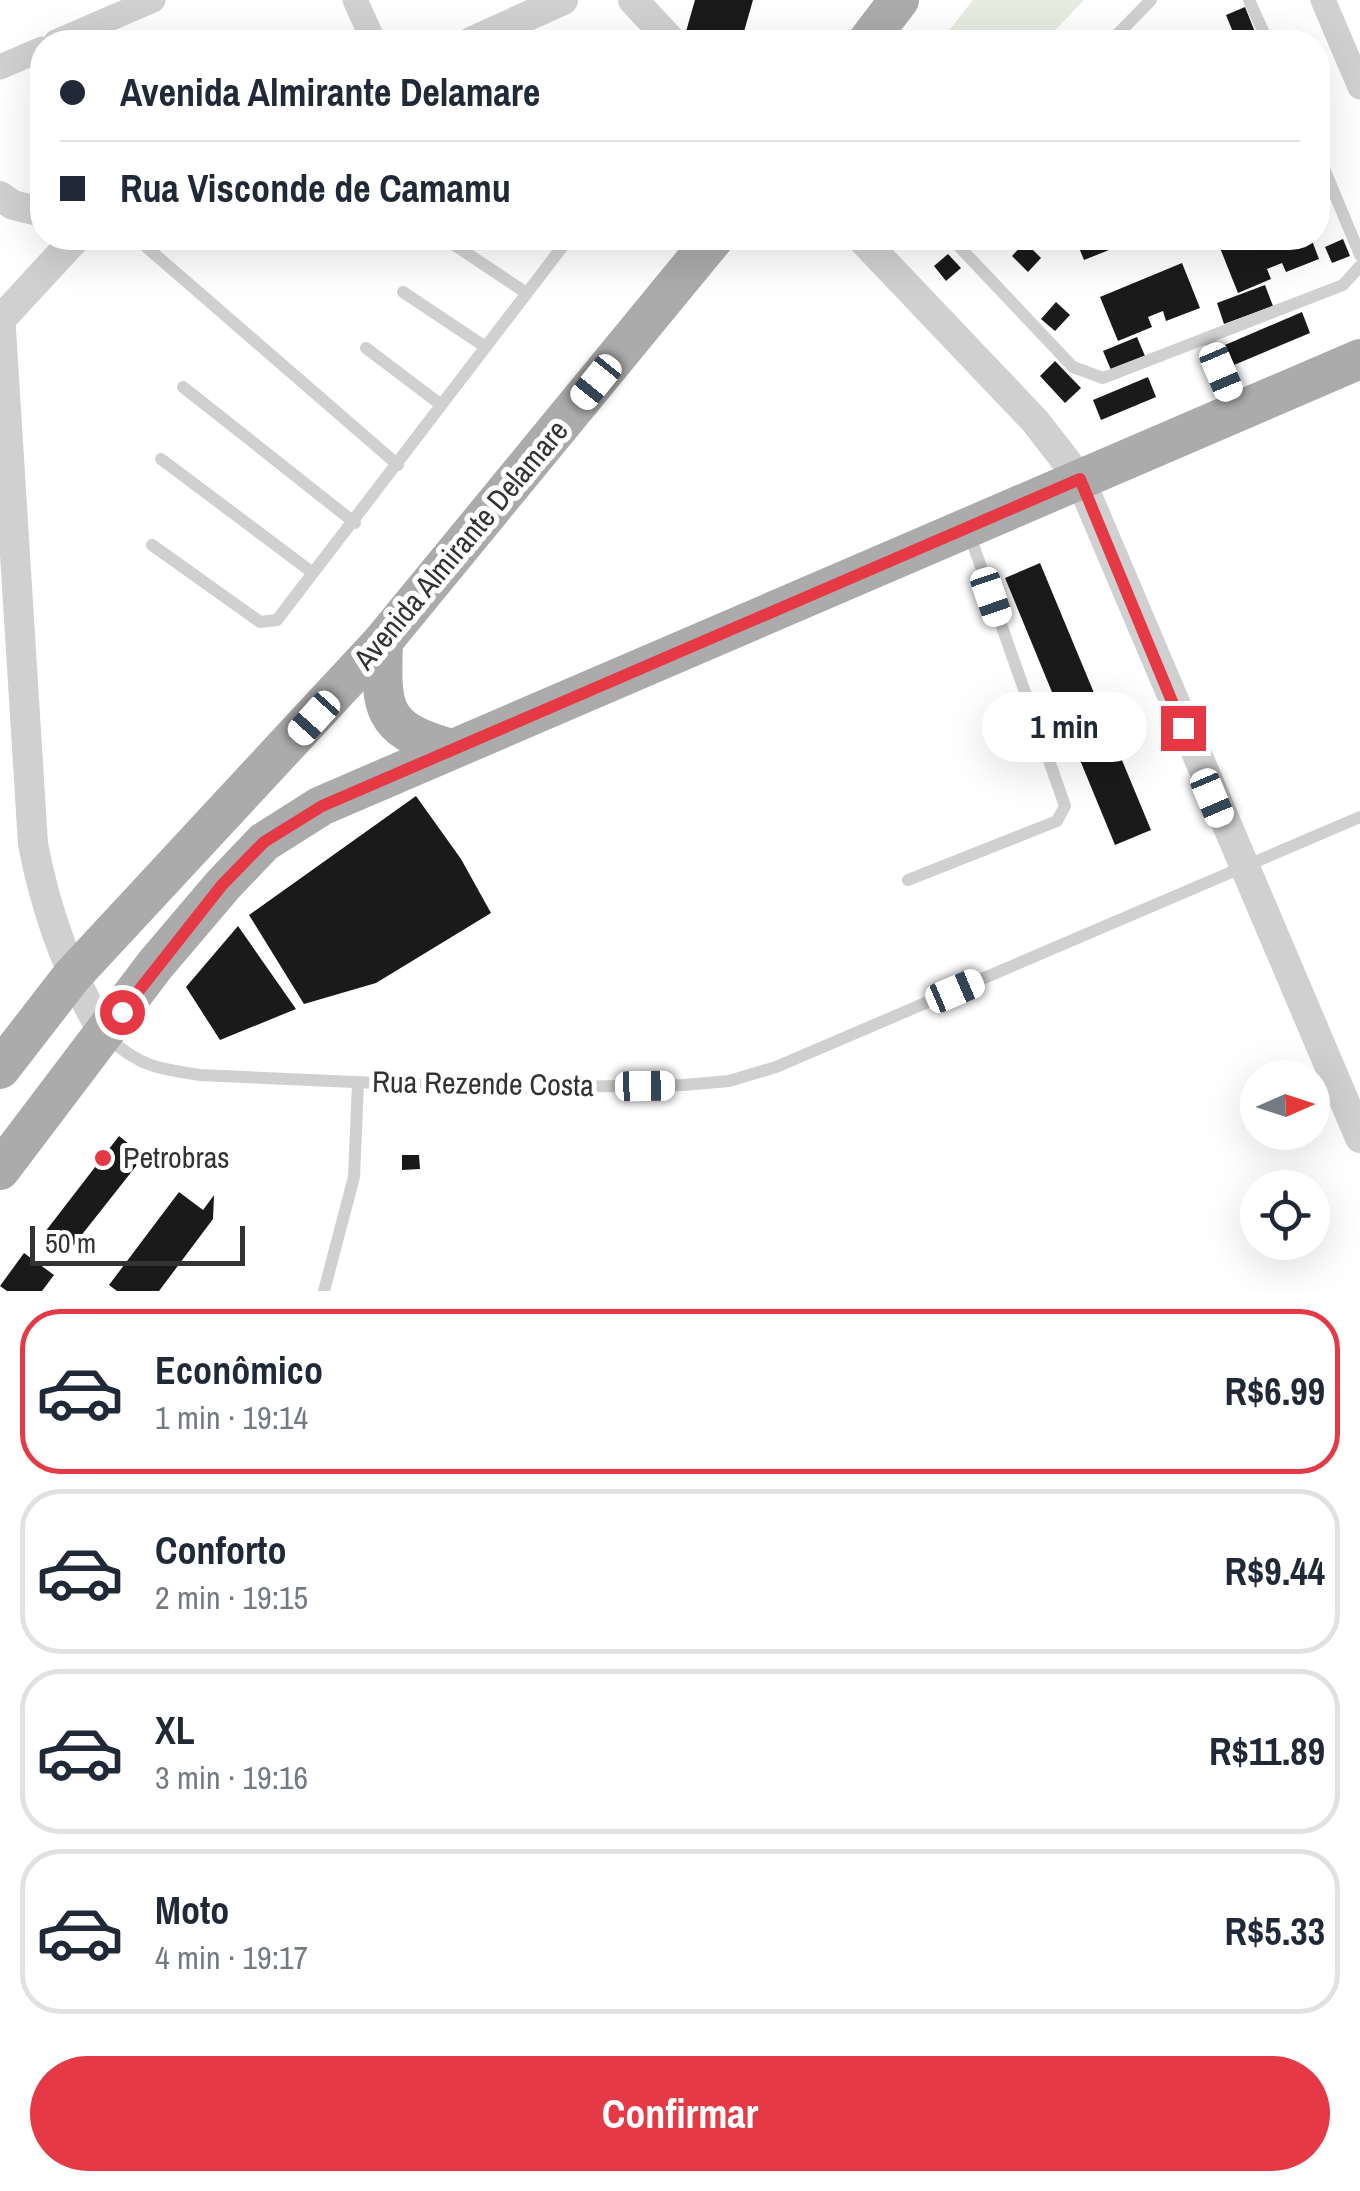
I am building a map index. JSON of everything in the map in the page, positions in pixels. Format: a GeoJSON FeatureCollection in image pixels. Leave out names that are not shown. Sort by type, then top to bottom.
{"type":"FeatureCollection","features":[{"type":"Feature","properties":{"kind":"main road"},"geometry":{"type":"LineString","coordinates":[[876,30],[899,0]]}},
{"type":"Feature","properties":{"kind":"main road","name":"Avenida Almirante Delamare"},"geometry":{"type":"LineString","coordinates":[[0,1069],[72,976],[383,641],[704,250]]}},
{"type":"Feature","properties":{"kind":"main road"},"geometry":{"type":"LineString","coordinates":[[0,1170],[155,966],[264,842],[322,806],[448,748],[1360,359]]}},
{"type":"Feature","properties":{"kind":"main road"},"geometry":{"type":"LineString","coordinates":[[383,641],[381,692],[388,715],[401,730],[448,748]]}},
{"type":"Feature","properties":{"kind":"street"},"geometry":{"type":"LineString","coordinates":[[84,30],[153,0]]}},
{"type":"Feature","properties":{"kind":"street"},"geometry":{"type":"LineString","coordinates":[[354,0],[368,30]]}},
{"type":"Feature","properties":{"kind":"street"},"geometry":{"type":"LineString","coordinates":[[497,30],[563,0]]}},
{"type":"Feature","properties":{"kind":"street"},"geometry":{"type":"LineString","coordinates":[[633,0],[661,30]]}},
{"type":"Feature","properties":{"kind":"street"},"geometry":{"type":"LineString","coordinates":[[1324,0],[1360,87]]}},
{"type":"Feature","properties":{"kind":"street"},"geometry":{"type":"LineString","coordinates":[[0,68],[30,54]]}},
{"type":"Feature","properties":{"kind":"street"},"geometry":{"type":"LineString","coordinates":[[0,196],[12,205],[30,209]]}},
{"type":"Feature","properties":{"kind":"street"},"geometry":{"type":"LineString","coordinates":[[64,250],[0,316],[4,423],[33,844],[52,925],[72,976],[105,1035]]}},
{"type":"Feature","properties":{"kind":"street"},"geometry":{"type":"LineString","coordinates":[[872,250],[1036,421],[1080,479],[1242,869],[1360,1138]]}},
{"type":"Feature","properties":{"kind":"lane"},"geometry":{"type":"LineString","coordinates":[[1122,30],[1152,0]]}},
{"type":"Feature","properties":{"kind":"lane"},"geometry":{"type":"LineString","coordinates":[[1248,0],[1262,30]]}},
{"type":"Feature","properties":{"kind":"lane"},"geometry":{"type":"LineString","coordinates":[[1330,183],[1360,255]]}},
{"type":"Feature","properties":{"kind":"lane"},"geometry":{"type":"LineString","coordinates":[[150,250],[398,465]]}},
{"type":"Feature","properties":{"kind":"lane"},"geometry":{"type":"LineString","coordinates":[[462,250],[525,292]]}},
{"type":"Feature","properties":{"kind":"lane"},"geometry":{"type":"LineString","coordinates":[[152,545],[260,622],[276,620],[560,250]]}},
{"type":"Feature","properties":{"kind":"lane"},"geometry":{"type":"LineString","coordinates":[[962,250],[1083,374],[1114,377],[1343,285],[1360,266]]}},
{"type":"Feature","properties":{"kind":"lane"},"geometry":{"type":"LineString","coordinates":[[403,292],[484,346]]}},
{"type":"Feature","properties":{"kind":"lane"},"geometry":{"type":"LineString","coordinates":[[1209,338],[1238,411]]}},
{"type":"Feature","properties":{"kind":"lane"},"geometry":{"type":"LineString","coordinates":[[366,348],[440,404]]}},
{"type":"Feature","properties":{"kind":"lane"},"geometry":{"type":"LineString","coordinates":[[183,387],[355,522]]}},
{"type":"Feature","properties":{"kind":"lane"},"geometry":{"type":"LineString","coordinates":[[161,459],[313,573]]}},
{"type":"Feature","properties":{"kind":"lane"},"geometry":{"type":"LineString","coordinates":[[908,880],[1064,815],[967,527]]}},
{"type":"Feature","properties":{"kind":"lane","name":"Rua Rezende Costa"},"geometry":{"type":"LineString","coordinates":[[105,1035],[132,1060],[158,1069],[487,1088],[729,1080],[776,1067],[1360,818]]}},
{"type":"Feature","properties":{"kind":"lane"},"geometry":{"type":"LineString","coordinates":[[324,1291],[354,1177],[358,1083]]}},
{"type":"Feature","properties":{"kind":"shaded area"},"geometry":{"type":"Polygon","coordinates":[[[973,0],[1084,0],[1055,30],[949,30],[973,0]]]}},
{"type":"Feature","properties":{"kind":"building"},"geometry":{"type":"Polygon","coordinates":[[[695,0],[753,0],[744,30],[686,30],[695,0]]]}},
{"type":"Feature","properties":{"kind":"building"},"geometry":{"type":"Polygon","coordinates":[[[1245,7],[1254,30],[1232,30],[1226,15],[1245,7]]]}},
{"type":"Feature","properties":{"kind":"building"},"geometry":{"type":"Polygon","coordinates":[[[1343,239],[1350,256],[1332,263],[1326,250],[1330,250],[1330,245],[1343,239]]]}},
{"type":"Feature","properties":{"kind":"building"},"geometry":{"type":"Polygon","coordinates":[[[1018,250],[1033,250],[1041,258],[1028,272],[1012,256],[1018,250]]]}},
{"type":"Feature","properties":{"kind":"building"},"geometry":{"type":"Polygon","coordinates":[[[1080,250],[1109,250],[1084,260],[1080,250]]]}},
{"type":"Feature","properties":{"kind":"building"},"geometry":{"type":"Polygon","coordinates":[[[1221,250],[1316,250],[1319,259],[1286,272],[1282,263],[1267,269],[1271,279],[1238,293],[1221,250]]]}},
{"type":"Feature","properties":{"kind":"building"},"geometry":{"type":"Polygon","coordinates":[[[948,254],[961,268],[946,281],[934,266],[948,254]]]}},
{"type":"Feature","properties":{"kind":"building"},"geometry":{"type":"Polygon","coordinates":[[[1182,263],[1200,308],[1166,321],[1163,311],[1148,317],[1152,327],[1118,341],[1100,297],[1182,263]]]}},
{"type":"Feature","properties":{"kind":"building"},"geometry":{"type":"Polygon","coordinates":[[[1265,285],[1273,306],[1224,324],[1217,303],[1265,285]]]}},
{"type":"Feature","properties":{"kind":"building"},"geometry":{"type":"Polygon","coordinates":[[[1056,302],[1070,315],[1055,331],[1041,319],[1056,302]]]}},
{"type":"Feature","properties":{"kind":"building"},"geometry":{"type":"Polygon","coordinates":[[[1302,312],[1310,333],[1234,365],[1225,345],[1302,312]]]}},
{"type":"Feature","properties":{"kind":"building"},"geometry":{"type":"Polygon","coordinates":[[[1137,337],[1145,356],[1111,370],[1103,351],[1137,337]]]}},
{"type":"Feature","properties":{"kind":"building"},"geometry":{"type":"Polygon","coordinates":[[[1055,361],[1081,388],[1065,403],[1040,376],[1055,361]]]}},
{"type":"Feature","properties":{"kind":"building"},"geometry":{"type":"Polygon","coordinates":[[[1148,377],[1156,397],[1101,420],[1093,400],[1148,377]]]}},
{"type":"Feature","properties":{"kind":"building"},"geometry":{"type":"Polygon","coordinates":[[[1040,563],[1151,830],[1115,845],[1005,578],[1040,563]]]}},
{"type":"Feature","properties":{"kind":"building"},"geometry":{"type":"Polygon","coordinates":[[[416,796],[461,859],[491,913],[376,983],[304,1004],[249,915],[416,796]]]}},
{"type":"Feature","properties":{"kind":"building"},"geometry":{"type":"Polygon","coordinates":[[[238,926],[296,1009],[220,1040],[186,987],[238,926]]]}},
{"type":"Feature","properties":{"kind":"building"},"geometry":{"type":"Polygon","coordinates":[[[119,1136],[144,1156],[69,1251],[45,1232],[119,1136]]]}},
{"type":"Feature","properties":{"kind":"building"},"geometry":{"type":"Polygon","coordinates":[[[402,1155],[419,1155],[420,1169],[402,1170],[402,1155]]]}},
{"type":"Feature","properties":{"kind":"building"},"geometry":{"type":"Polygon","coordinates":[[[179,1192],[203,1210],[214,1195],[213,1219],[159,1291],[117,1291],[109,1285],[179,1192]]]}},
{"type":"Feature","properties":{"kind":"building"},"geometry":{"type":"Polygon","coordinates":[[[24,1253],[54,1275],[42,1291],[7,1291],[0,1286],[24,1253]]]}},
{"type":"Feature","properties":{"kind":"place","name":"Petrobras"},"geometry":{"type":"Point","coordinates":[103,1158]}},
{"type":"Feature","properties":{"kind":"route"},"geometry":{"type":"LineString","coordinates":[[122,1012],[222,885],[264,842],[322,806],[484,732],[1080,479],[1183,728]]}}]}
